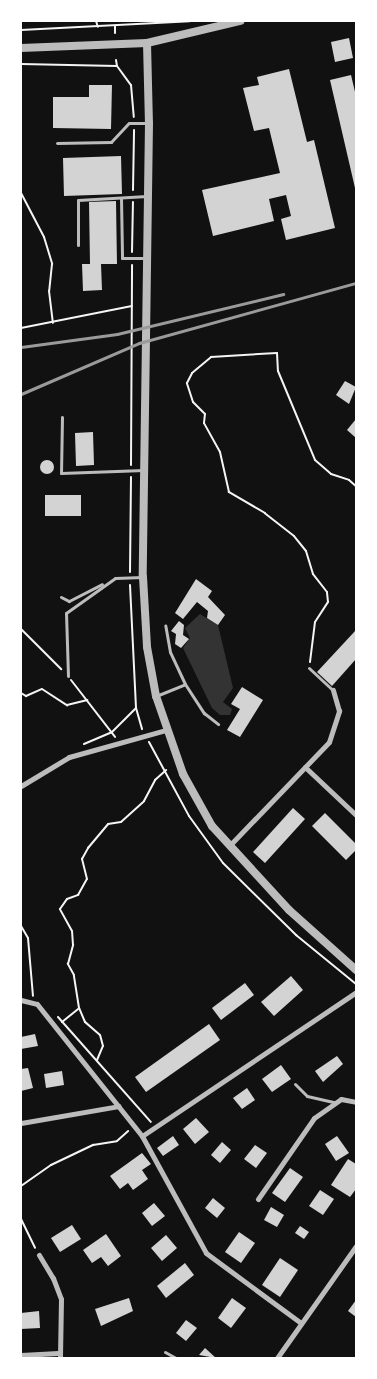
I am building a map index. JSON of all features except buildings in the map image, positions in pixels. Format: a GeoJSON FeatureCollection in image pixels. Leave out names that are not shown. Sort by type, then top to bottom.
{"type":"FeatureCollection","features":[{"type":"Feature","properties":{"kind":"street"},"geometry":{"type":"LineString","coordinates":[[21,48],[147,43],[240,21]]}},
{"type":"Feature","properties":{"kind":"street"},"geometry":{"type":"LineString","coordinates":[[147,43],[149,123],[142,577],[147,647],[156,696],[166,730],[194,798],[228,846],[289,910],[356,970]]}},
{"type":"Feature","properties":{"kind":"street"},"geometry":{"type":"LineString","coordinates":[[228,846],[305,767],[334,733],[339,711],[333,690]]}},
{"type":"Feature","properties":{"kind":"street"},"geometry":{"type":"LineString","coordinates":[[21,786],[68,757],[166,730]]}},
{"type":"Feature","properties":{"kind":"street"},"geometry":{"type":"LineString","coordinates":[[305,767],[356,815]]}},
{"type":"Feature","properties":{"kind":"street"},"geometry":{"type":"LineString","coordinates":[[142,1136],[356,992]]}},
{"type":"Feature","properties":{"kind":"street"},"geometry":{"type":"LineString","coordinates":[[21,1000],[33,1001],[142,1136],[206,1254],[301,1323]]}},
{"type":"Feature","properties":{"kind":"street"},"geometry":{"type":"LineString","coordinates":[[258,1200],[306,1126],[334,1102],[347,1098],[356,1102]]}},
{"type":"Feature","properties":{"kind":"street"},"geometry":{"type":"LineString","coordinates":[[21,1123],[119,1106]]}},
{"type":"Feature","properties":{"kind":"street"},"geometry":{"type":"LineString","coordinates":[[277,1358],[356,1246]]}},
{"type":"Feature","properties":{"kind":"street"},"geometry":{"type":"LineString","coordinates":[[21,1355],[59,1355],[61,1299],[56,1283],[39,1255]]}},
{"type":"Feature","properties":{"kind":"lane"},"geometry":{"type":"LineString","coordinates":[[57,143],[111,142],[129,123],[149,123]]}},
{"type":"Feature","properties":{"kind":"lane"},"geometry":{"type":"LineString","coordinates":[[78,246],[78,200],[148,196]]}},
{"type":"Feature","properties":{"kind":"lane"},"geometry":{"type":"LineString","coordinates":[[121,198],[122,258],[146,258]]}},
{"type":"Feature","properties":{"kind":"lane"},"geometry":{"type":"LineString","coordinates":[[62,417],[61,473],[144,470]]}},
{"type":"Feature","properties":{"kind":"lane"},"geometry":{"type":"LineString","coordinates":[[61,596],[69,601],[115,578],[142,577]]}},
{"type":"Feature","properties":{"kind":"lane"},"geometry":{"type":"LineString","coordinates":[[68,676],[66,613],[115,578]]}},
{"type":"Feature","properties":{"kind":"lane"},"geometry":{"type":"LineString","coordinates":[[165,625],[170,652],[186,684],[204,713],[218,724]]}},
{"type":"Feature","properties":{"kind":"lane"},"geometry":{"type":"LineString","coordinates":[[309,668],[333,690]]}},
{"type":"Feature","properties":{"kind":"lane"},"geometry":{"type":"LineString","coordinates":[[156,696],[186,684]]}},
{"type":"Feature","properties":{"kind":"lane"},"geometry":{"type":"LineString","coordinates":[[295,1084],[307,1096],[334,1102]]}},
{"type":"Feature","properties":{"kind":"lane"},"geometry":{"type":"LineString","coordinates":[[165,1352],[176,1358]]}},
{"type":"Feature","properties":{"kind":"path"},"geometry":{"type":"LineString","coordinates":[[96,21],[98,27]]}},
{"type":"Feature","properties":{"kind":"path"},"geometry":{"type":"LineString","coordinates":[[152,26],[153,21]]}},
{"type":"Feature","properties":{"kind":"path"},"geometry":{"type":"LineString","coordinates":[[21,30],[152,26],[190,21]]}},
{"type":"Feature","properties":{"kind":"path"},"geometry":{"type":"LineString","coordinates":[[115,26],[115,33]]}},
{"type":"Feature","properties":{"kind":"path"},"geometry":{"type":"LineString","coordinates":[[116,60],[117,66],[131,85],[134,123],[130,578],[136,708],[145,735],[166,770],[189,816],[223,863],[296,935],[356,984]]}},
{"type":"Feature","properties":{"kind":"path"},"geometry":{"type":"LineString","coordinates":[[21,64],[117,66]]}},
{"type":"Feature","properties":{"kind":"path"},"geometry":{"type":"LineString","coordinates":[[21,193],[44,236],[52,264],[49,291],[53,323]]}},
{"type":"Feature","properties":{"kind":"path"},"geometry":{"type":"LineString","coordinates":[[21,328],[132,306]]}},
{"type":"Feature","properties":{"kind":"path"},"geometry":{"type":"LineString","coordinates":[[309,668],[315,622],[328,602],[326,592],[313,574],[306,551],[294,536],[265,513],[229,492],[220,452],[204,423],[205,414],[193,402],[187,383],[192,373],[210,358],[277,353],[278,370],[315,460],[331,474],[349,480],[356,486]]}},
{"type":"Feature","properties":{"kind":"path"},"geometry":{"type":"LineString","coordinates":[[21,628],[68,676],[118,742]]}},
{"type":"Feature","properties":{"kind":"path"},"geometry":{"type":"LineString","coordinates":[[21,693],[26,696],[42,689],[67,705],[87,700]]}},
{"type":"Feature","properties":{"kind":"path"},"geometry":{"type":"LineString","coordinates":[[81,745],[112,732],[136,708]]}},
{"type":"Feature","properties":{"kind":"path"},"geometry":{"type":"LineString","coordinates":[[97,1060],[103,1046],[100,1035],[85,1022],[79,1008],[74,975],[68,964],[73,945],[72,931],[60,909],[67,899],[78,896],[87,880],[82,859],[88,848],[101,836],[108,824],[121,822],[144,801],[155,780],[166,770]]}},
{"type":"Feature","properties":{"kind":"path"},"geometry":{"type":"LineString","coordinates":[[21,926],[28,938],[33,1001]]}},
{"type":"Feature","properties":{"kind":"path"},"geometry":{"type":"LineString","coordinates":[[33,1001],[38,995]]}},
{"type":"Feature","properties":{"kind":"path"},"geometry":{"type":"LineString","coordinates":[[62,1022],[79,1008]]}},
{"type":"Feature","properties":{"kind":"path"},"geometry":{"type":"LineString","coordinates":[[56,1015],[97,1060],[109,1078],[156,1127]]}},
{"type":"Feature","properties":{"kind":"path"},"geometry":{"type":"LineString","coordinates":[[21,1186],[51,1165],[92,1145],[117,1141],[134,1126]]}},
{"type":"Feature","properties":{"kind":"path"},"geometry":{"type":"LineString","coordinates":[[21,1219],[39,1255]]}},
{"type":"Feature","properties":{"kind":"shaded area"},"geometry":{"type":"Polygon","coordinates":[[[200,614],[218,625],[233,688],[223,702],[232,709],[230,715],[220,715],[212,708],[183,648],[190,638],[185,628],[200,614]]]}},
{"type":"Feature","properties":{"kind":"railway"},"geometry":{"type":"LineString","coordinates":[[21,394],[139,343],[356,283]]}},
{"type":"Feature","properties":{"kind":"railway"},"geometry":{"type":"LineString","coordinates":[[21,347],[117,334],[283,294]]}}]}
